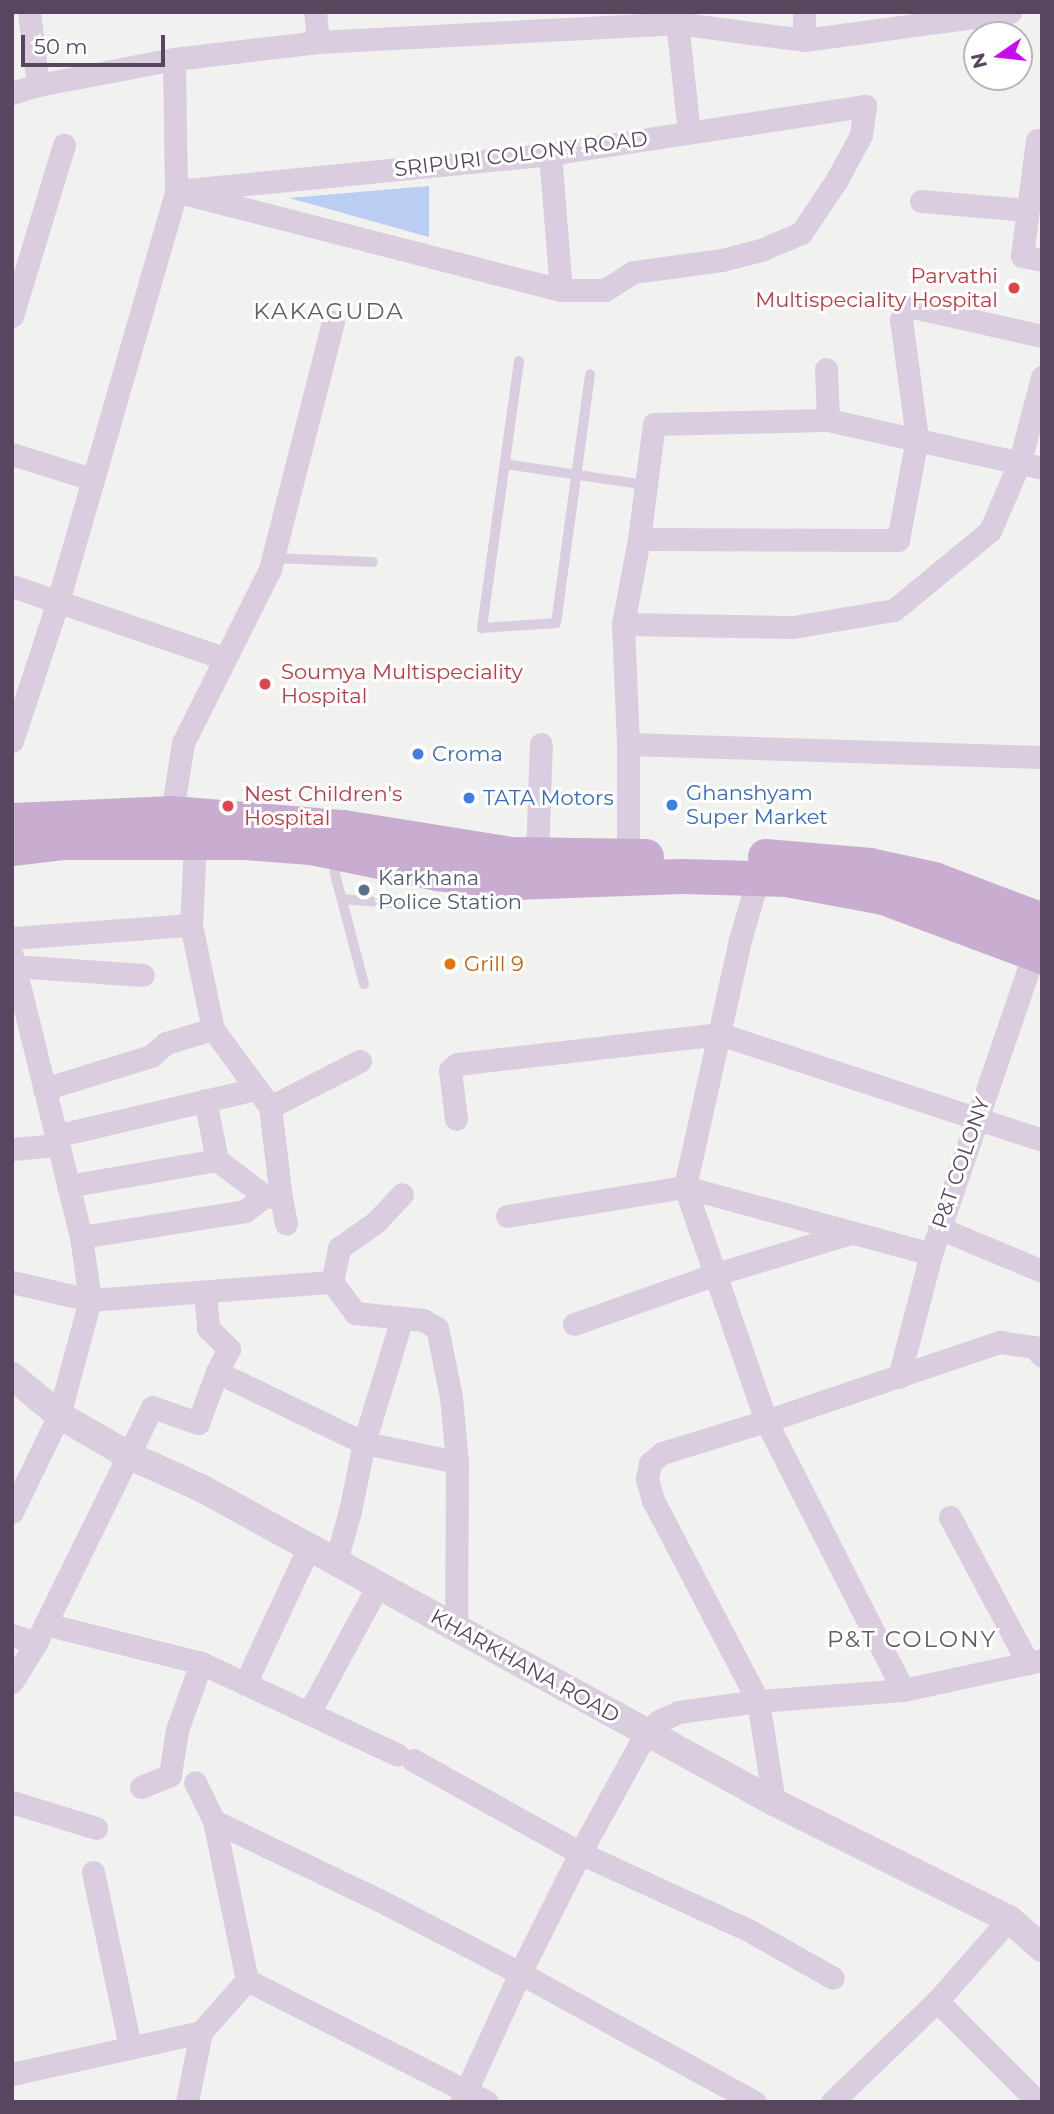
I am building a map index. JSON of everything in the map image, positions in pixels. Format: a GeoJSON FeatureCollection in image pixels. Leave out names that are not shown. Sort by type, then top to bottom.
{"type":"FeatureCollection","features":[{"type":"Feature","properties":{"kind":"main road"},"geometry":{"type":"LineString","coordinates":[[12,820],[172,813],[343,827],[521,864],[681,876],[786,879],[883,897],[1039,943]]}},
{"type":"Feature","properties":{"kind":"main road"},"geometry":{"type":"LineString","coordinates":[[12,848],[62,842],[244,842],[334,852],[437,873],[628,856],[760,855],[870,865],[934,879],[1039,943]]}},
{"type":"Feature","properties":{"kind":"street"},"geometry":{"type":"LineString","coordinates":[[29,12],[38,85]]}},
{"type":"Feature","properties":{"kind":"street"},"geometry":{"type":"LineString","coordinates":[[315,12],[318,41]]}},
{"type":"Feature","properties":{"kind":"street"},"geometry":{"type":"LineString","coordinates":[[804,12],[804,40]]}},
{"type":"Feature","properties":{"kind":"street"},"geometry":{"type":"LineString","coordinates":[[12,93],[38,85],[174,59],[318,41],[677,23],[804,40],[1010,12]]}},
{"type":"Feature","properties":{"kind":"street"},"geometry":{"type":"LineString","coordinates":[[677,23],[689,132]]}},
{"type":"Feature","properties":{"kind":"street"},"geometry":{"type":"LineString","coordinates":[[14,729],[58,601],[176,191],[174,59]]}},
{"type":"Feature","properties":{"kind":"street","name":"SRIPURI COLONY ROAD"},"geometry":{"type":"LineString","coordinates":[[176,191],[550,153],[865,106],[861,135],[801,233],[761,250],[722,260],[633,272],[605,290],[561,290]]}},
{"type":"Feature","properties":{"kind":"street"},"geometry":{"type":"LineString","coordinates":[[1037,140],[1022,256],[1042,260]]}},
{"type":"Feature","properties":{"kind":"street"},"geometry":{"type":"LineString","coordinates":[[12,316],[64,145]]}},
{"type":"Feature","properties":{"kind":"street"},"geometry":{"type":"LineString","coordinates":[[176,191],[561,290],[550,153]]}},
{"type":"Feature","properties":{"kind":"street"},"geometry":{"type":"LineString","coordinates":[[921,201],[1026,210]]}},
{"type":"Feature","properties":{"kind":"street"},"geometry":{"type":"LineString","coordinates":[[639,539],[898,540],[917,438],[901,320],[904,310],[913,307],[1042,336]]}},
{"type":"Feature","properties":{"kind":"street"},"geometry":{"type":"LineString","coordinates":[[172,813],[183,743],[273,558],[333,322]]}},
{"type":"Feature","properties":{"kind":"street"},"geometry":{"type":"LineString","coordinates":[[826,369],[828,420]]}},
{"type":"Feature","properties":{"kind":"street"},"geometry":{"type":"LineString","coordinates":[[623,624],[793,627],[894,610],[990,531],[1031,464],[1042,377]]}},
{"type":"Feature","properties":{"kind":"street"},"geometry":{"type":"LineString","coordinates":[[628,856],[628,744],[623,624],[639,539],[654,424],[828,420],[1031,464]]}},
{"type":"Feature","properties":{"kind":"street"},"geometry":{"type":"LineString","coordinates":[[12,454],[92,479]]}},
{"type":"Feature","properties":{"kind":"street"},"geometry":{"type":"LineString","coordinates":[[12,586],[224,658]]}},
{"type":"Feature","properties":{"kind":"street"},"geometry":{"type":"LineString","coordinates":[[521,864],[541,744]]}},
{"type":"Feature","properties":{"kind":"street"},"geometry":{"type":"LineString","coordinates":[[628,744],[1042,757]]}},
{"type":"Feature","properties":{"kind":"street"},"geometry":{"type":"LineString","coordinates":[[195,844],[191,925],[214,1029],[270,1107],[273,1197],[286,1224]]}},
{"type":"Feature","properties":{"kind":"street"},"geometry":{"type":"LineString","coordinates":[[758,878],[740,940],[685,1187],[766,1421],[903,1690]]}},
{"type":"Feature","properties":{"kind":"street"},"geometry":{"type":"LineString","coordinates":[[12,938],[191,925]]}},
{"type":"Feature","properties":{"kind":"street","name":"P&T COLONY"},"geometry":{"type":"LineString","coordinates":[[899,1377],[939,1228],[975,1118],[1039,943]]}},
{"type":"Feature","properties":{"kind":"street"},"geometry":{"type":"LineString","coordinates":[[13,1515],[60,1415],[89,1300],[81,1237],[44,1089],[17,1002],[13,961],[143,975]]}},
{"type":"Feature","properties":{"kind":"street"},"geometry":{"type":"LineString","coordinates":[[44,1089],[151,1056],[166,1043],[214,1029]]}},
{"type":"Feature","properties":{"kind":"street"},"geometry":{"type":"LineString","coordinates":[[456,1119],[450,1070],[457,1064],[720,1034],[1042,1140]]}},
{"type":"Feature","properties":{"kind":"street"},"geometry":{"type":"LineString","coordinates":[[270,1107],[360,1061]]}},
{"type":"Feature","properties":{"kind":"street"},"geometry":{"type":"LineString","coordinates":[[12,1149],[56,1141],[255,1089]]}},
{"type":"Feature","properties":{"kind":"street"},"geometry":{"type":"LineString","coordinates":[[205,1100],[216,1160]]}},
{"type":"Feature","properties":{"kind":"street"},"geometry":{"type":"LineString","coordinates":[[68,1186],[216,1160],[273,1197]]}},
{"type":"Feature","properties":{"kind":"street"},"geometry":{"type":"LineString","coordinates":[[507,1216],[685,1187],[931,1254]]}},
{"type":"Feature","properties":{"kind":"street"},"geometry":{"type":"LineString","coordinates":[[402,1194],[376,1222],[339,1248],[332,1282],[355,1313],[424,1320],[438,1328],[442,1338],[452,1397],[457,1462],[456,1628]]}},
{"type":"Feature","properties":{"kind":"street"},"geometry":{"type":"LineString","coordinates":[[81,1237],[245,1211],[273,1197]]}},
{"type":"Feature","properties":{"kind":"street"},"geometry":{"type":"LineString","coordinates":[[939,1228],[1042,1271]]}},
{"type":"Feature","properties":{"kind":"street"},"geometry":{"type":"LineString","coordinates":[[574,1324],[716,1274],[851,1233]]}},
{"type":"Feature","properties":{"kind":"street"},"geometry":{"type":"LineString","coordinates":[[12,1282],[89,1300],[332,1282]]}},
{"type":"Feature","properties":{"kind":"street"},"geometry":{"type":"LineString","coordinates":[[12,1682],[40,1634],[152,1407],[198,1423],[217,1372],[229,1349],[208,1328],[205,1292]]}},
{"type":"Feature","properties":{"kind":"street"},"geometry":{"type":"LineString","coordinates":[[336,1561],[351,1511],[364,1443],[402,1318]]}},
{"type":"Feature","properties":{"kind":"street"},"geometry":{"type":"LineString","coordinates":[[774,1802],[758,1700],[653,1500],[647,1479],[650,1463],[662,1453],[766,1421],[999,1342],[1034,1347],[1042,1356]]}},
{"type":"Feature","properties":{"kind":"street"},"geometry":{"type":"LineString","coordinates":[[217,1372],[364,1443],[457,1462]]}},
{"type":"Feature","properties":{"kind":"street","name":"KHARKHANA ROAD"},"geometry":{"type":"LineString","coordinates":[[12,1376],[60,1415],[128,1455],[203,1489],[774,1802],[1009,1919],[1042,1948]]}},
{"type":"Feature","properties":{"kind":"street"},"geometry":{"type":"LineString","coordinates":[[247,1980],[472,2098],[520,1973],[580,1853],[646,1733],[659,1721],[678,1712],[758,1700],[903,1690],[1035,1661],[950,1517]]}},
{"type":"Feature","properties":{"kind":"street"},"geometry":{"type":"LineString","coordinates":[[245,1684],[309,1547]]}},
{"type":"Feature","properties":{"kind":"street"},"geometry":{"type":"LineString","coordinates":[[310,1712],[378,1585]]}},
{"type":"Feature","properties":{"kind":"street"},"geometry":{"type":"LineString","coordinates":[[12,1635],[40,1634],[201,1663],[406,1758],[580,1853],[750,1931],[833,1978]]}},
{"type":"Feature","properties":{"kind":"street"},"geometry":{"type":"LineString","coordinates":[[142,1787],[170,1775],[177,1730],[201,1663]]}},
{"type":"Feature","properties":{"kind":"street"},"geometry":{"type":"LineString","coordinates":[[195,1782],[214,1821],[247,1980]]}},
{"type":"Feature","properties":{"kind":"street"},"geometry":{"type":"LineString","coordinates":[[12,1802],[96,1828]]}},
{"type":"Feature","properties":{"kind":"street"},"geometry":{"type":"LineString","coordinates":[[214,1821],[520,1973],[755,2102]]}},
{"type":"Feature","properties":{"kind":"street"},"geometry":{"type":"LineString","coordinates":[[93,1872],[130,2046]]}},
{"type":"Feature","properties":{"kind":"street"},"geometry":{"type":"LineString","coordinates":[[832,2102],[937,2001],[1009,1919]]}},
{"type":"Feature","properties":{"kind":"street"},"geometry":{"type":"LineString","coordinates":[[192,2100],[201,2032],[247,1980]]}},
{"type":"Feature","properties":{"kind":"street"},"geometry":{"type":"LineString","coordinates":[[937,2001],[1038,2102]]}},
{"type":"Feature","properties":{"kind":"street"},"geometry":{"type":"LineString","coordinates":[[12,2074],[201,2032]]}},
{"type":"Feature","properties":{"kind":"lane"},"geometry":{"type":"LineString","coordinates":[[519,361],[482,628],[556,623],[574,474],[590,374]]}},
{"type":"Feature","properties":{"kind":"lane"},"geometry":{"type":"LineString","coordinates":[[505,464],[646,485]]}},
{"type":"Feature","properties":{"kind":"lane"},"geometry":{"type":"LineString","coordinates":[[273,558],[373,562]]}},
{"type":"Feature","properties":{"kind":"lane"},"geometry":{"type":"LineString","coordinates":[[334,852],[335,874],[364,984]]}},
{"type":"Feature","properties":{"kind":"lane"},"geometry":{"type":"LineString","coordinates":[[342,899],[402,904]]}},
{"type":"Feature","properties":{"kind":"shaded area"},"geometry":{"type":"Polygon","coordinates":[[[429,186],[429,237],[289,198],[429,186]]]}},
{"type":"Feature","properties":{"kind":"place","name":"Parvathi Multispeciality Hospital"},"geometry":{"type":"Point","coordinates":[1014,288]}},
{"type":"Feature","properties":{"kind":"place","name":"Soumya Multispeciality Hospital"},"geometry":{"type":"Point","coordinates":[265,684]}},
{"type":"Feature","properties":{"kind":"place","name":"Croma"},"geometry":{"type":"Point","coordinates":[418,754]}},
{"type":"Feature","properties":{"kind":"place","name":"TATA Motors"},"geometry":{"type":"Point","coordinates":[469,798]}},
{"type":"Feature","properties":{"kind":"place","name":"Ghanshyam Super Market"},"geometry":{"type":"Point","coordinates":[672,805]}},
{"type":"Feature","properties":{"kind":"place","name":"Nest Children's Hospital"},"geometry":{"type":"Point","coordinates":[228,806]}},
{"type":"Feature","properties":{"kind":"place","name":"Karkhana Police Station"},"geometry":{"type":"Point","coordinates":[364,890]}},
{"type":"Feature","properties":{"kind":"place","name":"Grill 9"},"geometry":{"type":"Point","coordinates":[450,964]}},
{"type":"Feature","properties":{"kind":"district","name":"KAKAGUDA"},"geometry":{"type":"Point","coordinates":[329,311]}},
{"type":"Feature","properties":{"kind":"district","name":"P&T COLONY"},"geometry":{"type":"Point","coordinates":[912,1639]}}]}
